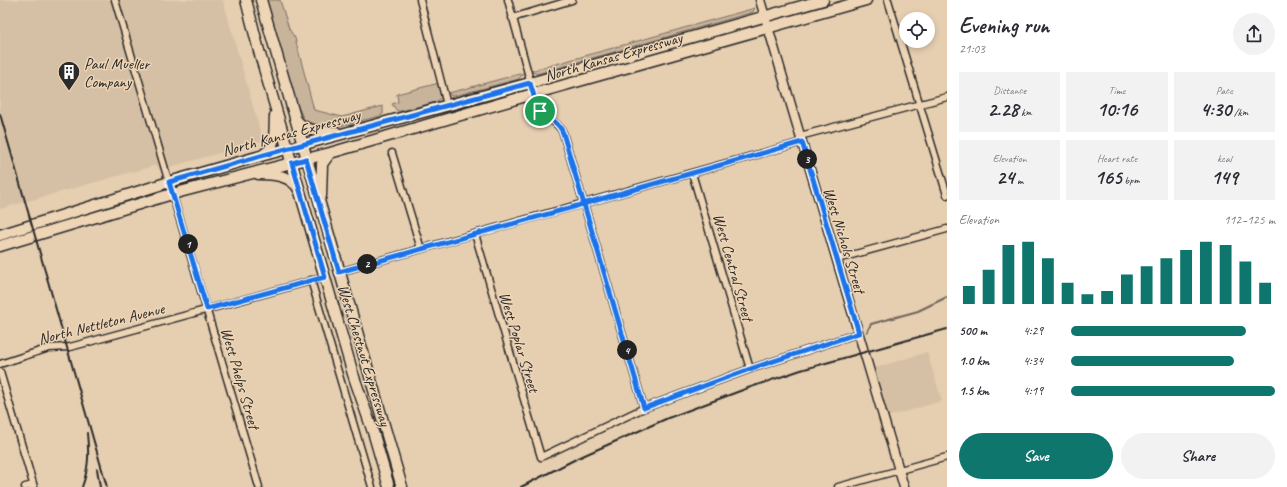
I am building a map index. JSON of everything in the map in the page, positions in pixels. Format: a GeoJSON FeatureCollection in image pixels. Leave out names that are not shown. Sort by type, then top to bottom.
{"type":"FeatureCollection","features":[{"type":"Feature","properties":{"kind":"main road","name":"West Chestnut Expressway"},"geometry":{"type":"LineString","coordinates":[[246,0],[259,52],[353,374],[374,435],[389,487]]}},
{"type":"Feature","properties":{"kind":"main road","name":"West Chestnut Expressway"},"geometry":{"type":"LineString","coordinates":[[260,0],[402,487]]}},
{"type":"Feature","properties":{"kind":"main road","name":"North Kansas Expressway"},"geometry":{"type":"LineString","coordinates":[[0,235],[169,182],[530,83],[823,0]]}},
{"type":"Feature","properties":{"kind":"main road","name":"North Kansas Expressway"},"geometry":{"type":"LineString","coordinates":[[0,246],[172,194],[330,153],[866,0]]}},
{"type":"Feature","properties":{"kind":"main road"},"geometry":{"type":"LineString","coordinates":[[264,155],[270,150],[274,141],[276,108]]}},
{"type":"Feature","properties":{"kind":"main road"},"geometry":{"type":"LineString","coordinates":[[294,117],[297,121],[311,130],[348,132]]}},
{"type":"Feature","properties":{"kind":"main road"},"geometry":{"type":"LineString","coordinates":[[321,210],[322,164],[330,153]]}},
{"type":"Feature","properties":{"kind":"main road"},"geometry":{"type":"LineString","coordinates":[[242,175],[261,174],[285,178],[294,182],[302,196]]}},
{"type":"Feature","properties":{"kind":"street","name":"West Phelps Street"},"geometry":{"type":"LineString","coordinates":[[115,0],[259,487]]}},
{"type":"Feature","properties":{"kind":"street"},"geometry":{"type":"LineString","coordinates":[[420,0],[447,105]]}},
{"type":"Feature","properties":{"kind":"street"},"geometry":{"type":"LineString","coordinates":[[508,0],[537,106],[541,112],[560,127],[644,408],[750,369],[859,333]]}},
{"type":"Feature","properties":{"kind":"street"},"geometry":{"type":"LineString","coordinates":[[512,18],[572,0]]}},
{"type":"Feature","properties":{"kind":"street","name":"West Nichols Street"},"geometry":{"type":"LineString","coordinates":[[760,0],[904,487]]}},
{"type":"Feature","properties":{"kind":"street"},"geometry":{"type":"LineString","coordinates":[[888,0],[947,195]]}},
{"type":"Feature","properties":{"kind":"street"},"geometry":{"type":"LineString","coordinates":[[339,272],[692,173],[801,139],[947,97]]}},
{"type":"Feature","properties":{"kind":"street"},"geometry":{"type":"LineString","coordinates":[[392,153],[421,249]]}},
{"type":"Feature","properties":{"kind":"street","name":"West Central Street"},"geometry":{"type":"LineString","coordinates":[[692,173],[750,369]]}},
{"type":"Feature","properties":{"kind":"street"},"geometry":{"type":"LineString","coordinates":[[837,259],[947,229]]}},
{"type":"Feature","properties":{"kind":"street","name":"West Poplar Street"},"geometry":{"type":"LineString","coordinates":[[475,234],[541,457],[644,408]]}},
{"type":"Feature","properties":{"kind":"street","name":"North Nettleton Avenue"},"geometry":{"type":"LineString","coordinates":[[0,364],[49,348],[80,345],[325,277]]}},
{"type":"Feature","properties":{"kind":"street"},"geometry":{"type":"LineString","coordinates":[[311,280],[372,487]]}},
{"type":"Feature","properties":{"kind":"street"},"geometry":{"type":"LineString","coordinates":[[0,372],[33,486],[25,487]]}},
{"type":"Feature","properties":{"kind":"street"},"geometry":{"type":"LineString","coordinates":[[838,487],[947,457]]}},
{"type":"Feature","properties":{"kind":"shaded area"},"geometry":{"type":"Polygon","coordinates":[[[0,0],[223,0],[263,141],[159,170],[157,165],[0,209],[0,0]]]}},
{"type":"Feature","properties":{"kind":"shaded area"},"geometry":{"type":"Polygon","coordinates":[[[267,0],[280,0],[289,29],[295,38],[314,110],[342,117],[383,106],[383,114],[336,127],[307,123],[304,120],[296,102],[267,0]]]}},
{"type":"Feature","properties":{"kind":"shaded area"},"geometry":{"type":"Polygon","coordinates":[[[755,8],[753,12],[750,13],[537,74],[531,71],[755,8]]]}},
{"type":"Feature","properties":{"kind":"shaded area"},"geometry":{"type":"Polygon","coordinates":[[[523,73],[519,79],[454,96],[451,96],[449,93],[523,73]]]}},
{"type":"Feature","properties":{"kind":"shaded area"},"geometry":{"type":"Polygon","coordinates":[[[439,83],[442,97],[436,102],[401,111],[397,111],[392,104],[398,102],[397,94],[439,83]]]}},
{"type":"Feature","properties":{"kind":"shaded area"},"geometry":{"type":"Polygon","coordinates":[[[927,352],[942,401],[887,417],[872,369],[927,352]]]}},
{"type":"Feature","properties":{"kind":"waterway"},"geometry":{"type":"LineString","coordinates":[[867,332],[871,324],[918,311],[947,297]]}},
{"type":"Feature","properties":{"kind":"railway"},"geometry":{"type":"LineString","coordinates":[[0,114],[107,487]]}},
{"type":"Feature","properties":{"kind":"railway"},"geometry":{"type":"LineString","coordinates":[[521,487],[578,458],[668,418],[748,388],[801,370],[947,329]]}},
{"type":"Feature","properties":{"kind":"railway"},"geometry":{"type":"LineString","coordinates":[[82,487],[88,460],[87,433]]}},
{"type":"Feature","properties":{"kind":"railway"},"geometry":{"type":"LineString","coordinates":[[97,469],[100,487]]}},
{"type":"Feature","properties":{"kind":"place","name":"Paul Mueller Company"},"geometry":{"type":"Point","coordinates":[69,92]}},
{"type":"Feature","properties":{"kind":"route"},"geometry":{"type":"LineString","coordinates":[[540,111],[538,109],[530,83],[169,182],[207,309],[325,277],[292,163],[306,159],[339,272],[528,220],[583,204],[692,173],[749,158],[802,142],[859,333],[750,369],[644,408],[583,204],[563,133],[558,124],[540,111]]}}]}
